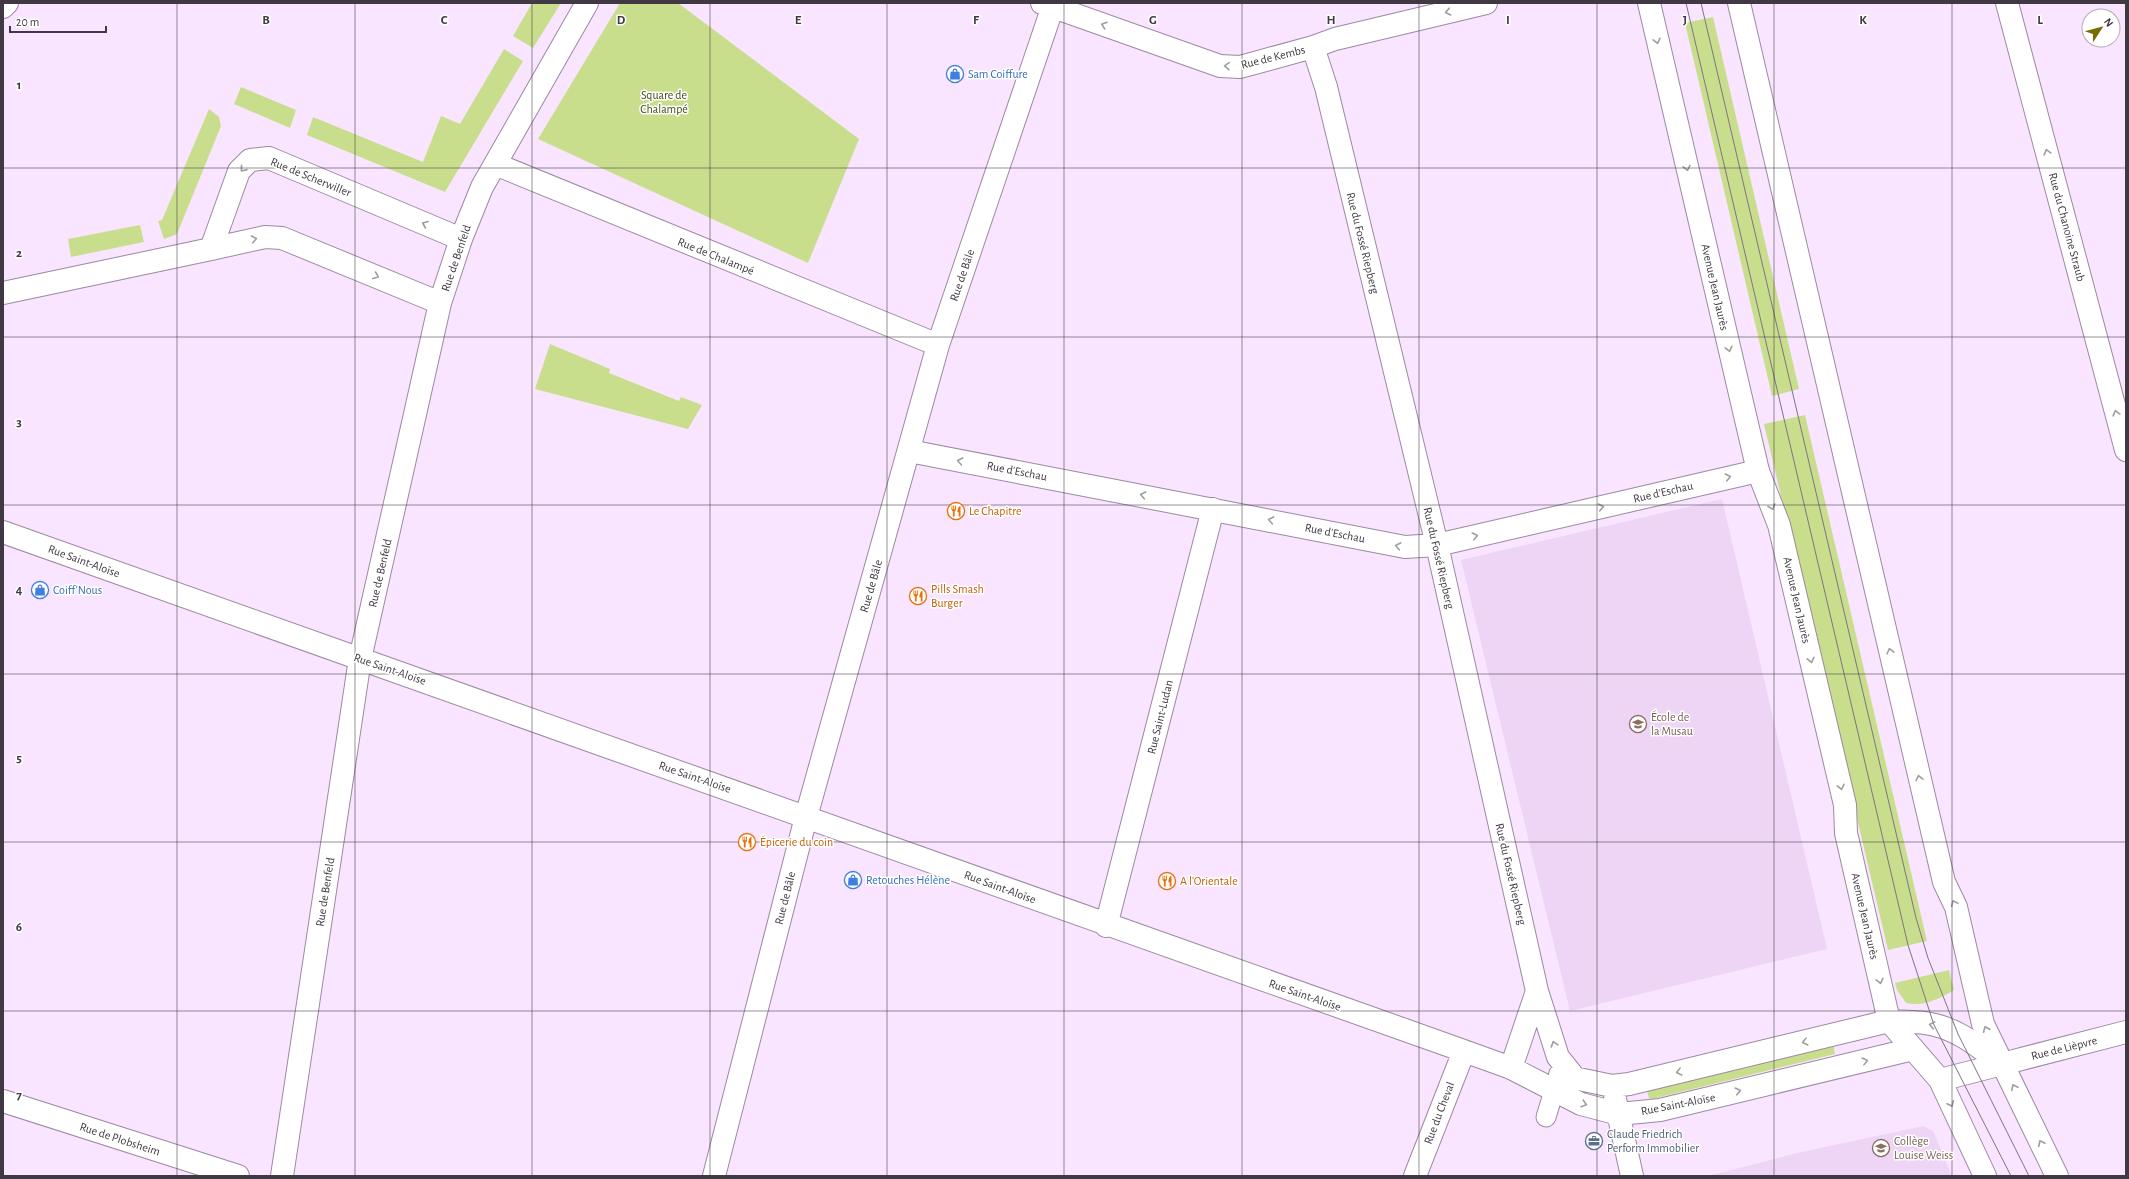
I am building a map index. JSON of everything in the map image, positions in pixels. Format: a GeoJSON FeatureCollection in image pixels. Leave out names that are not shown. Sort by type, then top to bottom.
{"type":"FeatureCollection","features":[{"type":"Feature","properties":{"kind":"street"},"geometry":{"type":"LineString","coordinates":[[3,7],[7,3]]}},
{"type":"Feature","properties":{"kind":"street","name":"Rue de Benfeld"},"geometry":{"type":"LineString","coordinates":[[282,1176],[360,659],[440,303],[461,239],[482,187],[587,3]]}},
{"type":"Feature","properties":{"kind":"street","name":"Rue de Kembs"},"geometry":{"type":"LineString","coordinates":[[1050,4],[1220,66],[1240,67],[1313,47],[1335,39],[1486,3]]}},
{"type":"Feature","properties":{"kind":"street","name":"Avenue Jean Jaurès"},"geometry":{"type":"LineString","coordinates":[[1649,3],[1758,471],[1780,532],[1845,805],[1846,833],[1889,1021],[1940,1080],[1985,1176]]}},
{"type":"Feature","properties":{"kind":"street"},"geometry":{"type":"LineString","coordinates":[[1739,3],[1944,882],[1956,907],[1984,1024],[2057,1176]]}},
{"type":"Feature","properties":{"kind":"street","name":"Rue de Bâle"},"geometry":{"type":"LineString","coordinates":[[714,1176],[806,817],[938,345],[1050,4]]}},
{"type":"Feature","properties":{"kind":"street","name":"Rue du Chanoine Straub"},"geometry":{"type":"LineString","coordinates":[[2008,6],[2126,450]]}},
{"type":"Feature","properties":{"kind":"street","name":"Rue du Fossé Riepberg"},"geometry":{"type":"LineString","coordinates":[[1313,47],[1326,88],[1437,545],[1537,991],[1558,1057],[1574,1077]]}},
{"type":"Feature","properties":{"kind":"street","name":"Rue de Scherwiller"},"geometry":{"type":"LineString","coordinates":[[211,248],[239,171],[250,160],[269,158],[461,239]]}},
{"type":"Feature","properties":{"kind":"street","name":"Rue de Chalampé"},"geometry":{"type":"LineString","coordinates":[[494,164],[938,345]]}},
{"type":"Feature","properties":{"kind":"street"},"geometry":{"type":"LineString","coordinates":[[3,293],[264,237],[282,238],[440,303]]}},
{"type":"Feature","properties":{"kind":"street","name":"Rue d'Eschau"},"geometry":{"type":"LineString","coordinates":[[909,451],[1213,509],[1405,548],[1437,545],[1758,471]]}},
{"type":"Feature","properties":{"kind":"street","name":"Rue Saint-Ludan"},"geometry":{"type":"LineString","coordinates":[[1106,926],[1213,509]]}},
{"type":"Feature","properties":{"kind":"street","name":"Rue Saint-Aloïse"},"geometry":{"type":"LineString","coordinates":[[3,532],[806,817],[1106,926],[1511,1068],[1581,1104],[1619,1114],[1660,1110],[1913,1049]]}},
{"type":"Feature","properties":{"kind":"street"},"geometry":{"type":"LineString","coordinates":[[1537,991],[1511,1068],[1620,1085],[1889,1021],[1916,1022],[1947,1028],[1973,1043],[2002,1064]]}},
{"type":"Feature","properties":{"kind":"street","name":"Rue de Lièpvre"},"geometry":{"type":"LineString","coordinates":[[1940,1080],[2126,1032]]}},
{"type":"Feature","properties":{"kind":"street","name":"Rue du Cheval"},"geometry":{"type":"LineString","coordinates":[[1415,1176],[1464,1051]]}},
{"type":"Feature","properties":{"kind":"street"},"geometry":{"type":"LineString","coordinates":[[1620,1085],[1619,1114],[1632,1176]]}},
{"type":"Feature","properties":{"kind":"street","name":"Rue de Plobsheim"},"geometry":{"type":"LineString","coordinates":[[3,1101],[238,1176]]}},
{"type":"Feature","properties":{"kind":"lane"},"geometry":{"type":"LineString","coordinates":[[1546,1117],[1554,1091]]}},
{"type":"Feature","properties":{"kind":"shaded area","name":"École de la Musau"},"geometry":{"type":"Polygon","coordinates":[[[1722,499],[1827,949],[1570,1011],[1461,560],[1722,499]]]}},
{"type":"Feature","properties":{"kind":"shaded area","name":"Collège Louise Weiss"},"geometry":{"type":"Polygon","coordinates":[[[1923,1126],[1933,1131],[1952,1176],[1708,1176],[1797,1153],[1923,1126]]]}},
{"type":"Feature","properties":{"kind":"green space"},"geometry":{"type":"Polygon","coordinates":[[[532,3],[561,3],[533,48],[513,36],[532,3]]]}},
{"type":"Feature","properties":{"kind":"green space","name":"Square de Chalampé"},"geometry":{"type":"Polygon","coordinates":[[[620,3],[678,3],[859,139],[808,263],[538,139],[620,3]]]}},
{"type":"Feature","properties":{"kind":"green space"},"geometry":{"type":"Polygon","coordinates":[[[1713,17],[1799,389],[1772,396],[1685,23],[1713,17]]]}},
{"type":"Feature","properties":{"kind":"green space"},"geometry":{"type":"Polygon","coordinates":[[[504,49],[523,61],[445,192],[307,135],[313,117],[423,162],[441,116],[460,124],[504,49]]]}},
{"type":"Feature","properties":{"kind":"green space"},"geometry":{"type":"Polygon","coordinates":[[[241,87],[296,110],[290,128],[234,104],[241,87]]]}},
{"type":"Feature","properties":{"kind":"green space"},"geometry":{"type":"Polygon","coordinates":[[[209,109],[219,117],[221,126],[177,234],[164,239],[158,221],[162,220],[209,109]]]}},
{"type":"Feature","properties":{"kind":"green space"},"geometry":{"type":"Polygon","coordinates":[[[140,225],[144,242],[71,257],[68,239],[140,225]]]}},
{"type":"Feature","properties":{"kind":"green space"},"geometry":{"type":"Polygon","coordinates":[[[550,344],[610,369],[609,373],[679,401],[681,397],[702,405],[688,429],[535,389],[550,344]]]}},
{"type":"Feature","properties":{"kind":"green space"},"geometry":{"type":"Polygon","coordinates":[[[1805,415],[1927,941],[1888,950],[1764,424],[1805,415]]]}},
{"type":"Feature","properties":{"kind":"green space"},"geometry":{"type":"Polygon","coordinates":[[[1949,970],[1954,990],[1937,999],[1919,1004],[1906,1003],[1897,990],[1895,983],[1949,970]]]}},
{"type":"Feature","properties":{"kind":"green space"},"geometry":{"type":"Polygon","coordinates":[[[1833,1044],[1835,1054],[1652,1099],[1649,1098],[1647,1091],[1833,1044]]]}},
{"type":"Feature","properties":{"kind":"tram line"},"geometry":{"type":"LineString","coordinates":[[1686,3],[1908,945],[1934,1025],[2011,1176]]}},
{"type":"Feature","properties":{"kind":"tram line"},"geometry":{"type":"LineString","coordinates":[[1701,3],[1916,918],[1928,958],[1958,1034],[2029,1176]]}},
{"type":"Feature","properties":{"kind":"place","name":"Sam Coiffure"},"geometry":{"type":"Point","coordinates":[955,74]}},
{"type":"Feature","properties":{"kind":"place","name":"Le Chapitre"},"geometry":{"type":"Point","coordinates":[956,511]}},
{"type":"Feature","properties":{"kind":"place","name":"Coiff'Nous"},"geometry":{"type":"Point","coordinates":[40,590]}},
{"type":"Feature","properties":{"kind":"place","name":"Pills Smash Burger"},"geometry":{"type":"Point","coordinates":[918,596]}},
{"type":"Feature","properties":{"kind":"place","name":"École de la Musau"},"geometry":{"type":"Point","coordinates":[1638,724]}},
{"type":"Feature","properties":{"kind":"place","name":"Épicerie du coin"},"geometry":{"type":"Point","coordinates":[747,842]}},
{"type":"Feature","properties":{"kind":"place","name":"Retouches Hélène"},"geometry":{"type":"Point","coordinates":[853,880]}},
{"type":"Feature","properties":{"kind":"place","name":"A l'Orientale"},"geometry":{"type":"Point","coordinates":[1167,881]}},
{"type":"Feature","properties":{"kind":"place","name":"Claude Friedrich Perform Immobilier"},"geometry":{"type":"Point","coordinates":[1594,1141]}},
{"type":"Feature","properties":{"kind":"place","name":"Collège Louise Weiss"},"geometry":{"type":"Point","coordinates":[1881,1148]}}]}
